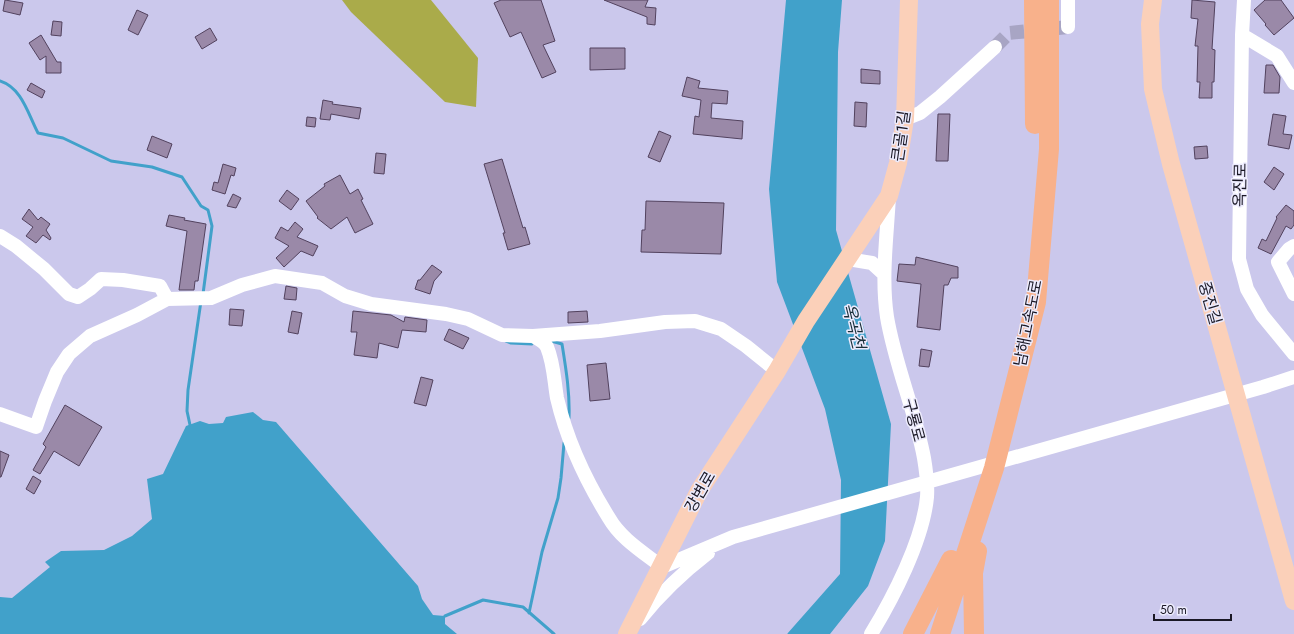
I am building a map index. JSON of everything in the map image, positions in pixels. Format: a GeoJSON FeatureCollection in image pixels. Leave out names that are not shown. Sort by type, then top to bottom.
{"type":"FeatureCollection","features":[{"type":"Feature","properties":{"kind":"highway","name":"남해고속도로"},"geometry":{"type":"LineString","coordinates":[[927,634],[982,463],[1022,300],[1035,148],[1034,0]]}},
{"type":"Feature","properties":{"kind":"highway","name":"남해고속도로"},"geometry":{"type":"LineString","coordinates":[[940,634],[994,468],[1036,302],[1049,150],[1049,0]]}},
{"type":"Feature","properties":{"kind":"highway"},"geometry":{"type":"LineString","coordinates":[[974,634],[973,573],[994,468]]}},
{"type":"Feature","properties":{"kind":"highway"},"geometry":{"type":"LineString","coordinates":[[913,634],[951,560]]}},
{"type":"Feature","properties":{"kind":"main road","name":"큰골1길"},"geometry":{"type":"LineString","coordinates":[[848,259],[889,196],[898,163],[905,119],[909,0]]}},
{"type":"Feature","properties":{"kind":"main road","name":"중진길"},"geometry":{"type":"LineString","coordinates":[[1153,0],[1150,24],[1153,90],[1173,171],[1294,602]]}},
{"type":"Feature","properties":{"kind":"main road","name":"강변로"},"geometry":{"type":"LineString","coordinates":[[627,634],[699,491],[848,259]]}},
{"type":"Feature","properties":{"kind":"street"},"geometry":{"type":"LineString","coordinates":[[1068,0],[1068,27]]}},
{"type":"Feature","properties":{"kind":"street","name":"옥진로"},"geometry":{"type":"LineString","coordinates":[[1244,0],[1242,35],[1239,259],[1247,289],[1258,308],[1294,354]]}},
{"type":"Feature","properties":{"kind":"street"},"geometry":{"type":"LineString","coordinates":[[1242,35],[1277,56],[1294,83]]}},
{"type":"Feature","properties":{"kind":"street"},"geometry":{"type":"LineString","coordinates":[[905,119],[920,113],[940,97],[995,47]]}},
{"type":"Feature","properties":{"kind":"street","name":"구룡로"},"geometry":{"type":"LineString","coordinates":[[870,634],[886,608],[914,545],[927,497],[924,458],[912,409],[892,341],[887,315],[884,274],[889,196]]}},
{"type":"Feature","properties":{"kind":"street"},"geometry":{"type":"LineString","coordinates":[[0,236],[16,246],[44,269],[69,294],[78,297],[101,280],[122,280],[160,286],[167,299]]}},
{"type":"Feature","properties":{"kind":"street"},"geometry":{"type":"LineString","coordinates":[[1294,246],[1278,262],[1294,294]]}},
{"type":"Feature","properties":{"kind":"street"},"geometry":{"type":"LineString","coordinates":[[848,259],[872,263],[884,274]]}},
{"type":"Feature","properties":{"kind":"street"},"geometry":{"type":"LineString","coordinates":[[0,414],[36,427],[57,372],[69,354],[90,336],[137,315],[167,299],[211,298],[242,285],[275,276],[322,283],[345,296],[371,304],[446,314],[468,319],[502,335],[533,336],[600,331],[665,322],[695,321],[721,329],[746,346],[780,364]]}},
{"type":"Feature","properties":{"kind":"street"},"geometry":{"type":"LineString","coordinates":[[533,336],[541,340],[546,346],[553,368],[557,398],[572,448],[596,496],[619,533],[662,567],[728,539],[1294,377]]}},
{"type":"Feature","properties":{"kind":"street"},"geometry":{"type":"LineString","coordinates":[[627,634],[658,598],[685,570],[728,539]]}},
{"type":"Feature","properties":{"kind":"shaded area"},"geometry":{"type":"Polygon","coordinates":[[[342,0],[431,0],[478,58],[476,107],[445,102],[351,12],[342,0]]]}},
{"type":"Feature","properties":{"kind":"water"},"geometry":{"type":"Polygon","coordinates":[[[786,0],[842,0],[838,52],[836,230],[891,424],[885,541],[868,586],[830,634],[789,634],[840,576],[841,480],[825,409],[777,282],[769,189],[786,0]]]}},
{"type":"Feature","properties":{"kind":"water"},"geometry":{"type":"Polygon","coordinates":[[[253,412],[263,420],[276,422],[418,586],[422,599],[433,615],[445,616],[445,624],[457,634],[0,634],[0,597],[12,598],[50,567],[45,562],[61,551],[104,550],[132,536],[152,519],[147,479],[163,474],[186,426],[200,421],[209,424],[223,423],[226,417],[253,412]]]}},
{"type":"Feature","properties":{"kind":"building"},"geometry":{"type":"Polygon","coordinates":[[[5,0],[23,3],[20,15],[3,11],[5,0]]]}},
{"type":"Feature","properties":{"kind":"building"},"geometry":{"type":"Polygon","coordinates":[[[501,0],[541,0],[555,41],[543,45],[556,72],[542,78],[521,32],[510,37],[494,3],[501,0]]]}},
{"type":"Feature","properties":{"kind":"building"},"geometry":{"type":"Polygon","coordinates":[[[604,0],[648,0],[645,7],[656,8],[655,25],[647,24],[647,17],[604,0]]]}},
{"type":"Feature","properties":{"kind":"building"},"geometry":{"type":"Polygon","coordinates":[[[1192,0],[1215,2],[1212,49],[1215,50],[1212,98],[1199,98],[1200,82],[1197,82],[1198,46],[1195,46],[1198,19],[1191,18],[1192,0]]]}},
{"type":"Feature","properties":{"kind":"building"},"geometry":{"type":"Polygon","coordinates":[[[1265,0],[1281,0],[1294,18],[1274,35],[1254,10],[1265,0]]]}},
{"type":"Feature","properties":{"kind":"building"},"geometry":{"type":"Polygon","coordinates":[[[137,10],[148,15],[138,35],[128,30],[137,10]]]}},
{"type":"Feature","properties":{"kind":"building"},"geometry":{"type":"Polygon","coordinates":[[[53,21],[62,22],[61,36],[51,35],[53,21]]]}},
{"type":"Feature","properties":{"kind":"building"},"geometry":{"type":"Polygon","coordinates":[[[210,28],[217,40],[202,49],[195,37],[210,28]]]}},
{"type":"Feature","properties":{"kind":"building"},"geometry":{"type":"Polygon","coordinates":[[[41,35],[57,62],[61,62],[61,73],[46,73],[46,56],[40,60],[29,43],[41,35]]]}},
{"type":"Feature","properties":{"kind":"building"},"geometry":{"type":"Polygon","coordinates":[[[590,48],[625,48],[625,69],[590,70],[590,48]]]}},
{"type":"Feature","properties":{"kind":"building"},"geometry":{"type":"Polygon","coordinates":[[[1266,65],[1273,65],[1280,77],[1279,93],[1264,93],[1266,65]]]}},
{"type":"Feature","properties":{"kind":"building"},"geometry":{"type":"Polygon","coordinates":[[[861,69],[880,71],[880,84],[861,83],[861,69]]]}},
{"type":"Feature","properties":{"kind":"building"},"geometry":{"type":"Polygon","coordinates":[[[687,77],[700,81],[698,88],[728,91],[727,104],[712,103],[711,118],[743,121],[742,139],[693,134],[695,116],[699,117],[701,100],[682,96],[687,77]]]}},
{"type":"Feature","properties":{"kind":"building"},"geometry":{"type":"Polygon","coordinates":[[[31,83],[45,91],[42,98],[27,90],[31,83]]]}},
{"type":"Feature","properties":{"kind":"building"},"geometry":{"type":"Polygon","coordinates":[[[323,100],[333,102],[332,104],[361,108],[359,119],[331,114],[330,120],[320,119],[323,100]]]}},
{"type":"Feature","properties":{"kind":"building"},"geometry":{"type":"Polygon","coordinates":[[[855,102],[867,103],[866,127],[854,126],[855,102]]]}},
{"type":"Feature","properties":{"kind":"building"},"geometry":{"type":"Polygon","coordinates":[[[938,114],[950,114],[948,161],[936,161],[938,114]]]}},
{"type":"Feature","properties":{"kind":"building"},"geometry":{"type":"Polygon","coordinates":[[[1273,114],[1286,116],[1283,134],[1292,135],[1289,149],[1268,145],[1273,114]]]}},
{"type":"Feature","properties":{"kind":"building"},"geometry":{"type":"Polygon","coordinates":[[[307,117],[316,118],[315,127],[306,126],[307,117]]]}},
{"type":"Feature","properties":{"kind":"building"},"geometry":{"type":"Polygon","coordinates":[[[659,131],[671,136],[660,162],[648,157],[659,131]]]}},
{"type":"Feature","properties":{"kind":"building"},"geometry":{"type":"Polygon","coordinates":[[[152,136],[172,144],[167,158],[147,150],[152,136]]]}},
{"type":"Feature","properties":{"kind":"building"},"geometry":{"type":"Polygon","coordinates":[[[1207,146],[1208,158],[1195,159],[1194,147],[1207,146]]]}},
{"type":"Feature","properties":{"kind":"building"},"geometry":{"type":"Polygon","coordinates":[[[376,153],[386,154],[384,174],[374,173],[376,153]]]}},
{"type":"Feature","properties":{"kind":"building"},"geometry":{"type":"Polygon","coordinates":[[[502,159],[523,228],[525,227],[530,244],[508,250],[503,233],[505,233],[484,164],[502,159]]]}},
{"type":"Feature","properties":{"kind":"building"},"geometry":{"type":"Polygon","coordinates":[[[223,164],[236,168],[234,176],[231,175],[225,194],[212,190],[214,182],[218,183],[223,164]]]}},
{"type":"Feature","properties":{"kind":"building"},"geometry":{"type":"Polygon","coordinates":[[[1274,167],[1284,174],[1274,190],[1264,182],[1274,167]]]}},
{"type":"Feature","properties":{"kind":"building"},"geometry":{"type":"Polygon","coordinates":[[[340,175],[350,194],[358,189],[363,199],[361,200],[373,224],[355,233],[347,217],[331,229],[317,218],[318,217],[306,201],[325,186],[324,184],[340,175]]]}},
{"type":"Feature","properties":{"kind":"building"},"geometry":{"type":"Polygon","coordinates":[[[287,190],[299,199],[291,210],[279,201],[287,190]]]}},
{"type":"Feature","properties":{"kind":"building"},"geometry":{"type":"Polygon","coordinates":[[[233,194],[241,198],[236,208],[227,206],[233,194]]]}},
{"type":"Feature","properties":{"kind":"building"},"geometry":{"type":"Polygon","coordinates":[[[646,201],[724,203],[721,254],[641,252],[642,230],[645,230],[646,201]]]}},
{"type":"Feature","properties":{"kind":"building"},"geometry":{"type":"Polygon","coordinates":[[[1286,205],[1294,211],[1294,225],[1291,229],[1286,226],[1271,254],[1258,248],[1262,239],[1266,241],[1277,218],[1276,217],[1286,205]]]}},
{"type":"Feature","properties":{"kind":"building"},"geometry":{"type":"Polygon","coordinates":[[[29,209],[38,220],[41,217],[50,224],[46,230],[51,238],[50,240],[43,235],[36,243],[26,236],[33,227],[22,219],[29,209]]]}},
{"type":"Feature","properties":{"kind":"building"},"geometry":{"type":"Polygon","coordinates":[[[169,215],[185,218],[184,220],[206,224],[198,281],[195,281],[194,290],[179,290],[187,231],[166,226],[169,215]]]}},
{"type":"Feature","properties":{"kind":"building"},"geometry":{"type":"Polygon","coordinates":[[[295,222],[303,229],[297,237],[318,246],[313,256],[301,251],[284,267],[276,258],[289,246],[275,238],[281,227],[288,231],[295,222]]]}},
{"type":"Feature","properties":{"kind":"building"},"geometry":{"type":"Polygon","coordinates":[[[916,257],[958,267],[958,278],[951,278],[948,285],[944,285],[940,330],[917,327],[921,284],[897,281],[899,264],[915,265],[916,257]]]}},
{"type":"Feature","properties":{"kind":"building"},"geometry":{"type":"Polygon","coordinates":[[[432,265],[442,272],[434,281],[430,294],[415,289],[418,280],[420,280],[432,265]]]}},
{"type":"Feature","properties":{"kind":"building"},"geometry":{"type":"Polygon","coordinates":[[[286,286],[297,288],[296,300],[284,299],[286,286]]]}},
{"type":"Feature","properties":{"kind":"building"},"geometry":{"type":"Polygon","coordinates":[[[230,309],[244,310],[242,326],[229,325],[230,309]]]}},
{"type":"Feature","properties":{"kind":"building"},"geometry":{"type":"Polygon","coordinates":[[[292,311],[302,313],[298,334],[288,332],[292,311]]]}},
{"type":"Feature","properties":{"kind":"building"},"geometry":{"type":"Polygon","coordinates":[[[353,311],[391,315],[404,322],[405,317],[427,320],[426,332],[402,330],[398,348],[379,343],[377,358],[354,355],[357,332],[351,332],[353,311]]]}},
{"type":"Feature","properties":{"kind":"building"},"geometry":{"type":"Polygon","coordinates":[[[587,311],[588,322],[568,323],[568,312],[587,311]]]}},
{"type":"Feature","properties":{"kind":"building"},"geometry":{"type":"Polygon","coordinates":[[[449,329],[469,338],[463,349],[444,340],[449,329]]]}},
{"type":"Feature","properties":{"kind":"building"},"geometry":{"type":"Polygon","coordinates":[[[921,349],[932,351],[929,367],[919,366],[921,349]]]}},
{"type":"Feature","properties":{"kind":"building"},"geometry":{"type":"Polygon","coordinates":[[[606,363],[610,399],[590,401],[587,365],[606,363]]]}},
{"type":"Feature","properties":{"kind":"building"},"geometry":{"type":"Polygon","coordinates":[[[421,377],[433,380],[426,406],[414,403],[421,377]]]}},
{"type":"Feature","properties":{"kind":"building"},"geometry":{"type":"Polygon","coordinates":[[[65,405],[102,427],[79,466],[54,451],[40,474],[33,470],[46,447],[43,444],[65,405]]]}},
{"type":"Feature","properties":{"kind":"building"},"geometry":{"type":"Polygon","coordinates":[[[0,451],[9,455],[1,477],[0,477],[0,451]]]}},
{"type":"Feature","properties":{"kind":"building"},"geometry":{"type":"Polygon","coordinates":[[[33,476],[41,481],[34,494],[26,489],[33,476]]]}},
{"type":"Feature","properties":{"kind":"waterway"},"geometry":{"type":"LineString","coordinates":[[0,81],[8,84],[14,89],[24,102],[38,133],[63,138],[111,161],[152,167],[182,177],[201,206],[208,210],[212,226],[203,294]]}},
{"type":"Feature","properties":{"kind":"waterway"},"geometry":{"type":"LineString","coordinates":[[190,425],[187,411],[188,390],[201,301]]}},
{"type":"Feature","properties":{"kind":"waterway"},"geometry":{"type":"LineString","coordinates":[[506,341],[511,343],[532,344]]}},
{"type":"Feature","properties":{"kind":"waterway"},"geometry":{"type":"LineString","coordinates":[[551,341],[562,344],[568,390],[569,418]]}},
{"type":"Feature","properties":{"kind":"waterway"},"geometry":{"type":"LineString","coordinates":[[529,613],[542,552],[558,498],[564,443]]}},
{"type":"Feature","properties":{"kind":"waterway","name":"옥곡천"},"geometry":{"type":"LineString","coordinates":[[789,634],[842,574]]}},
{"type":"Feature","properties":{"kind":"waterway"},"geometry":{"type":"LineString","coordinates":[[445,616],[483,600],[523,607],[554,634]]}},
{"type":"Feature","properties":{"kind":"tunnel"},"geometry":{"type":"LineString","coordinates":[[995,47],[1009,33],[1068,27]]}}]}
